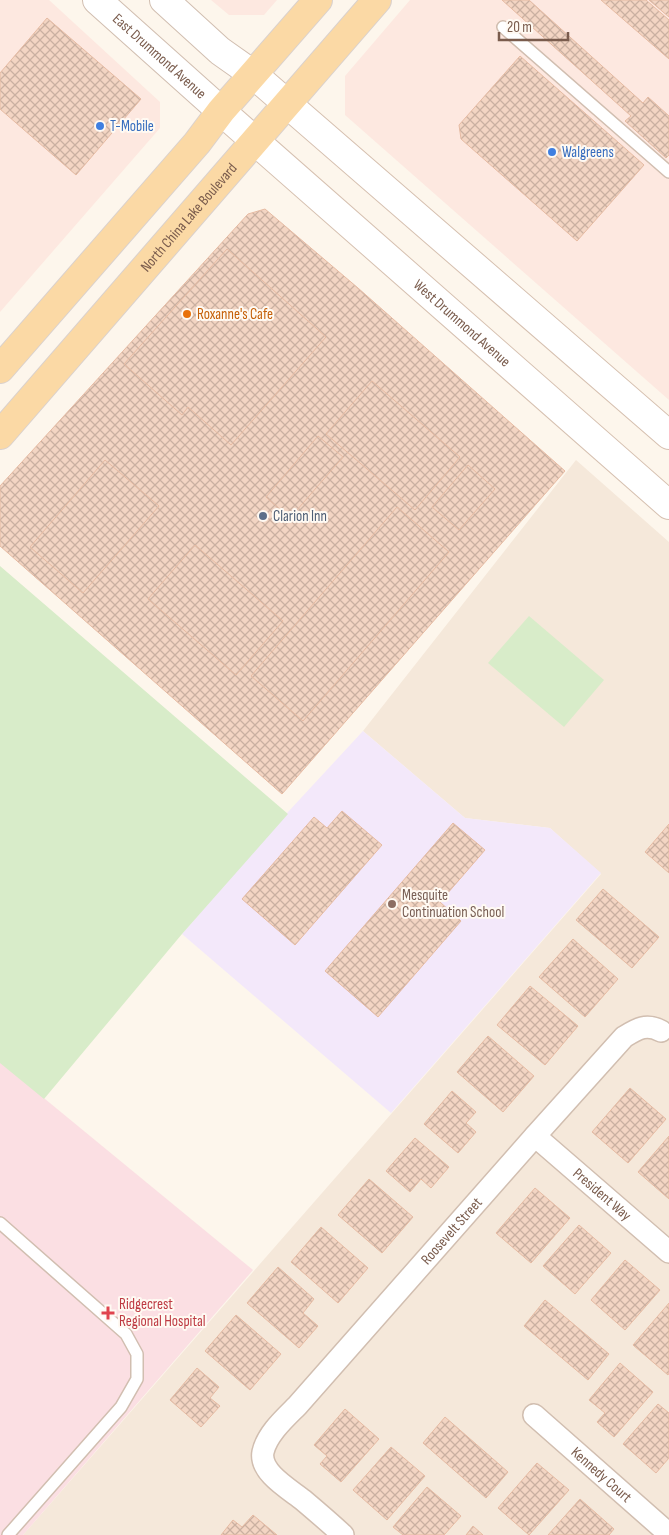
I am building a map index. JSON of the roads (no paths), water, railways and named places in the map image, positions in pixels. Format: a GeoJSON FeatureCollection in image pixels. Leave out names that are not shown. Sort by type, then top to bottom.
{"type":"FeatureCollection","features":[{"type":"Feature","properties":{"kind":"main road","name":"East Drummond Avenue"},"geometry":{"type":"LineString","coordinates":[[97,0],[254,141]]}},
{"type":"Feature","properties":{"kind":"main road"},"geometry":{"type":"LineString","coordinates":[[164,0],[220,51],[254,75],[669,435]]}},
{"type":"Feature","properties":{"kind":"main road"},"geometry":{"type":"LineString","coordinates":[[0,369],[197,143],[221,111],[318,0]]}},
{"type":"Feature","properties":{"kind":"main road","name":"North China Lake Boulevard"},"geometry":{"type":"LineString","coordinates":[[0,435],[378,0]]}},
{"type":"Feature","properties":{"kind":"main road","name":"West Drummond Avenue"},"geometry":{"type":"LineString","coordinates":[[254,141],[669,505]]}},
{"type":"Feature","properties":{"kind":"street","name":"Roosevelt Street"},"geometry":{"type":"LineString","coordinates":[[343,1535],[285,1487],[271,1473],[263,1461],[264,1451],[279,1424],[624,1038],[639,1028],[654,1027],[661,1031]]}},
{"type":"Feature","properties":{"kind":"street","name":"President Way"},"geometry":{"type":"LineString","coordinates":[[535,1136],[669,1252]]}},
{"type":"Feature","properties":{"kind":"street","name":"Kennedy Court"},"geometry":{"type":"LineString","coordinates":[[534,1415],[669,1534]]}},
{"type":"Feature","properties":{"kind":"lane"},"geometry":{"type":"LineString","coordinates":[[503,26],[669,172]]}},
{"type":"Feature","properties":{"kind":"lane"},"geometry":{"type":"LineString","coordinates":[[0,1223],[126,1334],[137,1354],[137,1379],[121,1407],[8,1535]]}},
{"type":"Feature","properties":{"kind":"place","name":"T-Mobile"},"geometry":{"type":"Point","coordinates":[100,126]}},
{"type":"Feature","properties":{"kind":"place","name":"Walgreens"},"geometry":{"type":"Point","coordinates":[552,152]}},
{"type":"Feature","properties":{"kind":"place","name":"Roxanne's Cafe"},"geometry":{"type":"Point","coordinates":[187,314]}},
{"type":"Feature","properties":{"kind":"place","name":"Clarion Inn"},"geometry":{"type":"Point","coordinates":[263,516]}},
{"type":"Feature","properties":{"kind":"place","name":"Mesquite Continuation School"},"geometry":{"type":"Point","coordinates":[392,904]}},
{"type":"Feature","properties":{"kind":"place","name":"Ridgecrest Regional Hospital"},"geometry":{"type":"Point","coordinates":[108,1313]}}]}
